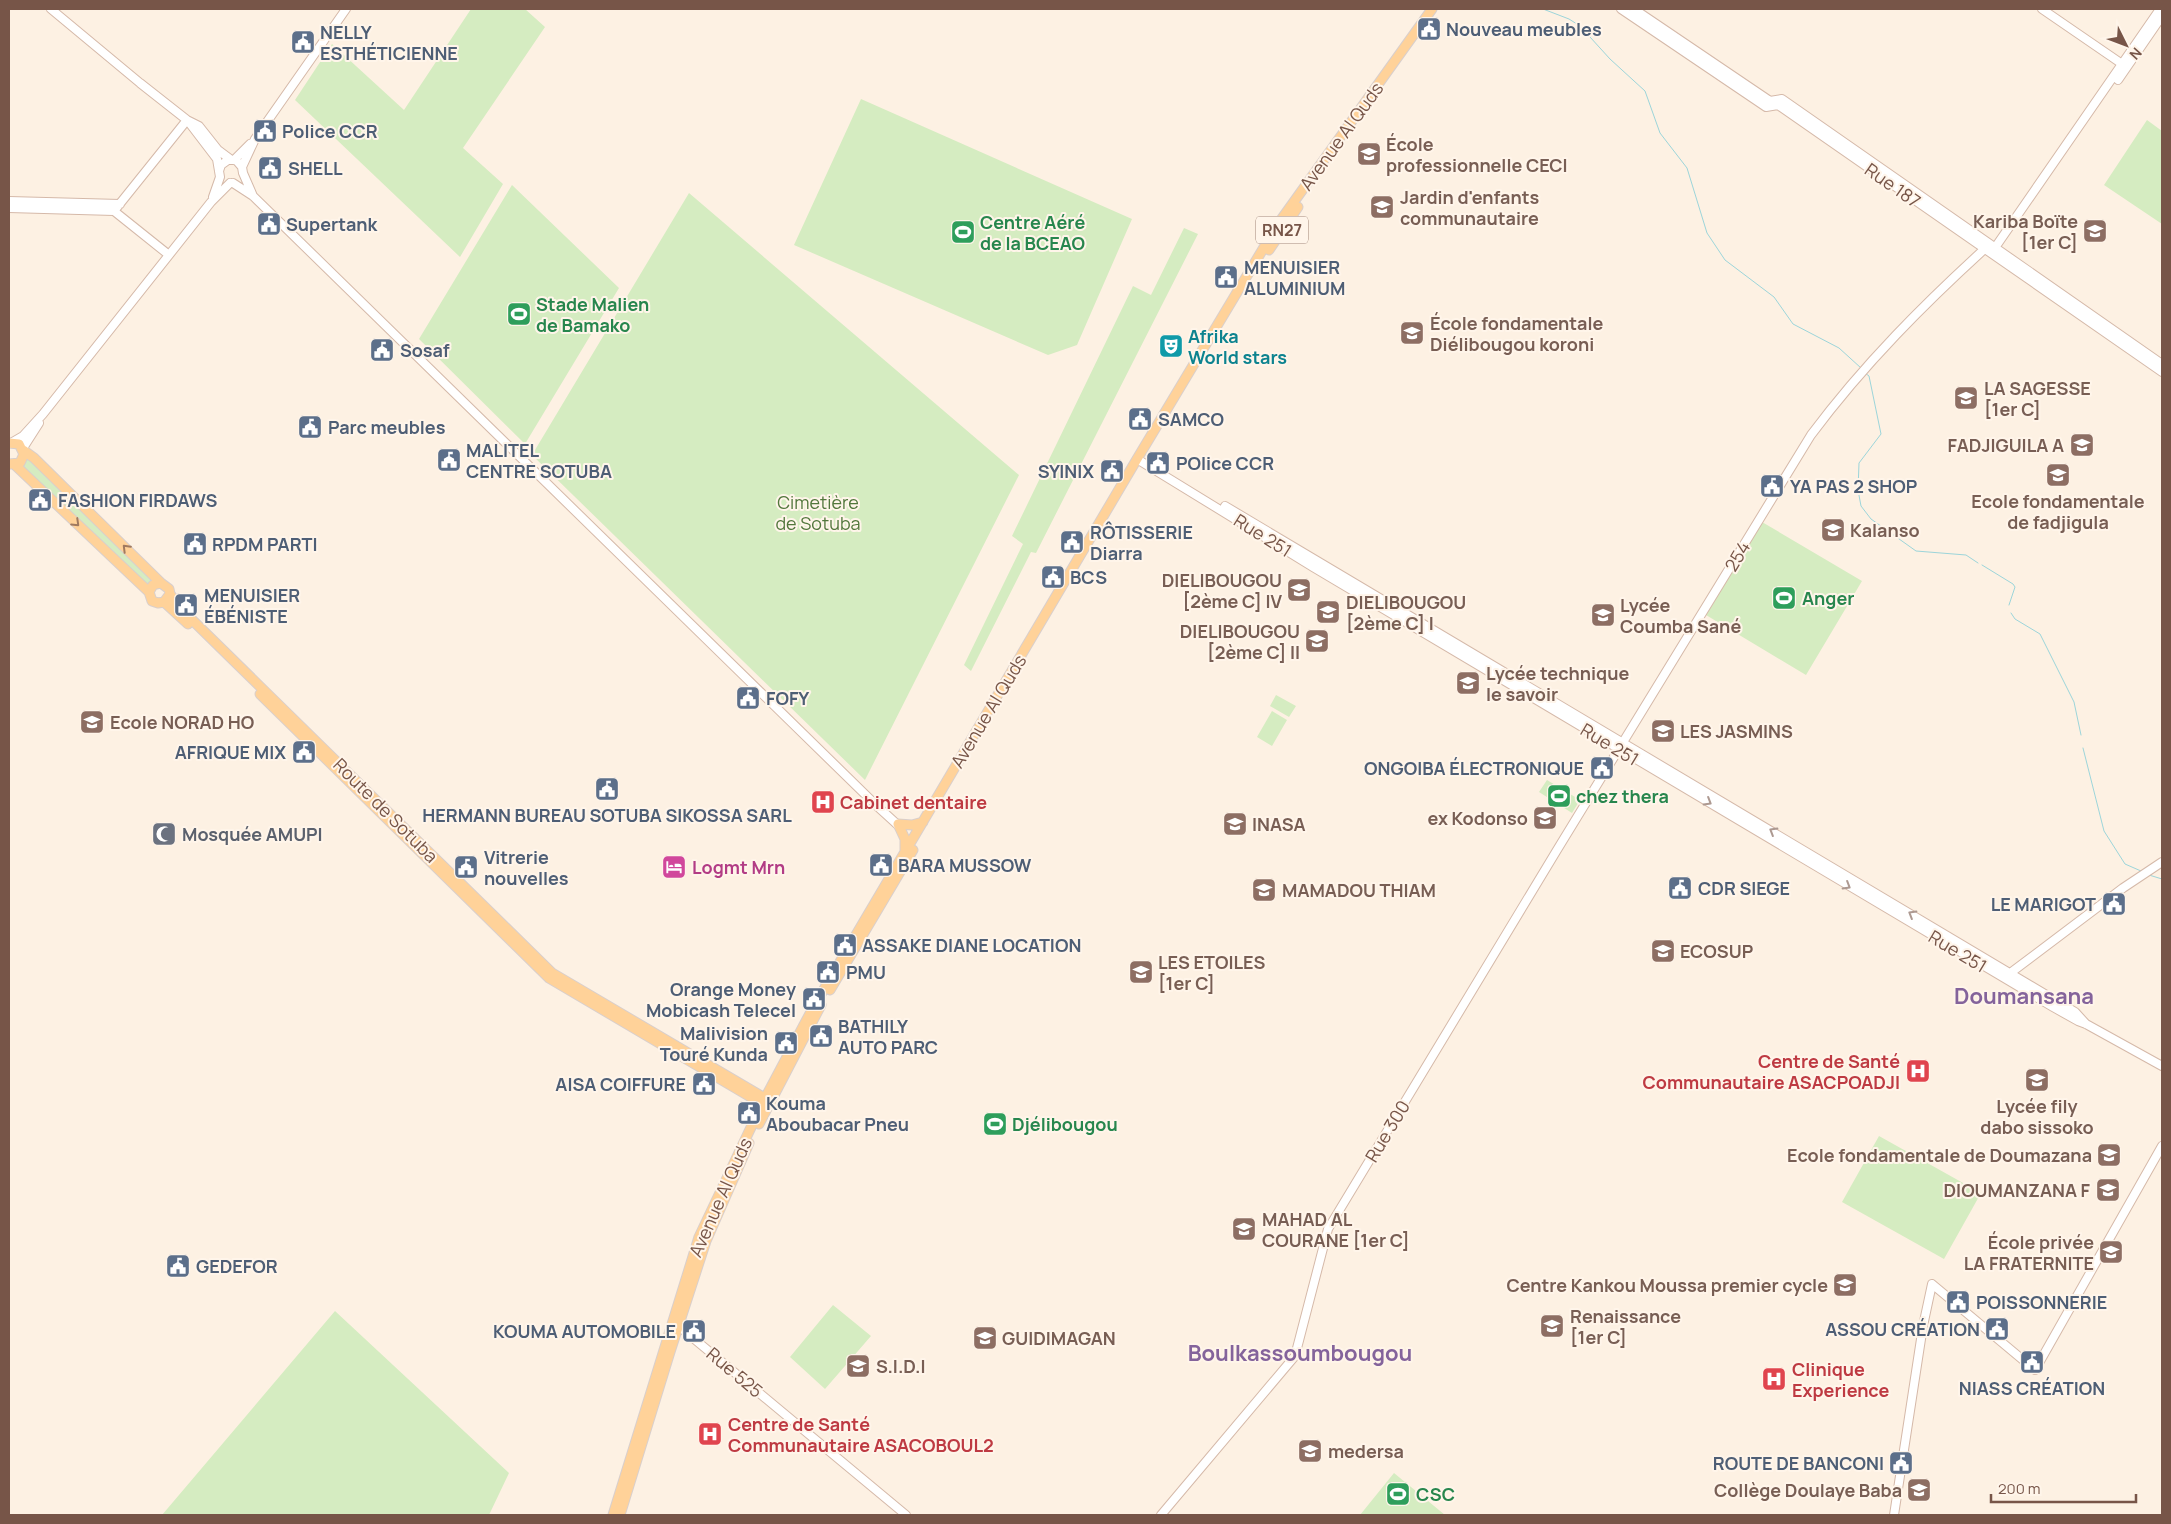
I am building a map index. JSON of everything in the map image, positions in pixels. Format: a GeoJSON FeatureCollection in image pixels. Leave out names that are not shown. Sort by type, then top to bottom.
{"type":"FeatureCollection","features":[{"type":"Feature","properties":{"kind":"main road","name":"Avenue Al Quds"},"geometry":{"type":"LineString","coordinates":[[767,1103],[914,842],[1278,224],[1432,9]]}},
{"type":"Feature","properties":{"kind":"main road","name":"Avenue Al Quds"},"geometry":{"type":"LineString","coordinates":[[613,1515],[676,1324],[719,1208],[814,1006],[905,851],[914,842],[923,822],[1140,458],[1285,225],[1438,9]]}},
{"type":"Feature","properties":{"kind":"main road"},"geometry":{"type":"LineString","coordinates":[[10,443],[18,444],[42,465],[169,589],[170,594],[164,602],[152,601],[149,592],[12,464],[23,459],[23,449]]}},
{"type":"Feature","properties":{"kind":"main road"},"geometry":{"type":"LineString","coordinates":[[149,592],[153,585],[161,583]]}},
{"type":"Feature","properties":{"kind":"main road","name":"Route de Sotuba"},"geometry":{"type":"LineString","coordinates":[[170,594],[178,607],[552,973],[767,1103]]}},
{"type":"Feature","properties":{"kind":"main road","name":"Route de Sotuba"},"geometry":{"type":"LineString","coordinates":[[164,602],[548,978],[767,1103]]}},
{"type":"Feature","properties":{"kind":"main road"},"geometry":{"type":"LineString","coordinates":[[905,851],[905,839],[898,824],[912,825],[923,822]]}},
{"type":"Feature","properties":{"kind":"main road","name":"Avenue Al Quds"},"geometry":{"type":"LineString","coordinates":[[620,1515],[676,1324]]}},
{"type":"Feature","properties":{"kind":"street"},"geometry":{"type":"LineString","coordinates":[[51,9],[187,120],[202,128],[218,150],[242,170],[253,196]]}},
{"type":"Feature","properties":{"kind":"street"},"geometry":{"type":"LineString","coordinates":[[10,443],[23,436],[43,414],[211,202],[231,183],[239,180],[255,139],[346,9]]}},
{"type":"Feature","properties":{"kind":"street","name":"Rue 187"},"geometry":{"type":"LineString","coordinates":[[1621,9],[1766,107],[1778,105],[2162,364]]}},
{"type":"Feature","properties":{"kind":"street","name":"Rue 187"},"geometry":{"type":"LineString","coordinates":[[1634,9],[1770,101],[1782,99],[2162,372]]}},
{"type":"Feature","properties":{"kind":"street"},"geometry":{"type":"LineString","coordinates":[[2042,9],[2125,65]]}},
{"type":"Feature","properties":{"kind":"street"},"geometry":{"type":"LineString","coordinates":[[2125,65],[2160,9]]}},
{"type":"Feature","properties":{"kind":"street"},"geometry":{"type":"LineString","coordinates":[[2125,65],[2162,16]]}},
{"type":"Feature","properties":{"kind":"street","name":"254"},"geometry":{"type":"LineString","coordinates":[[1620,746],[1812,435],[1863,371],[1913,315],[1992,250],[2125,65]]}},
{"type":"Feature","properties":{"kind":"street"},"geometry":{"type":"LineString","coordinates":[[187,120],[217,158],[220,174],[253,196],[863,793],[898,824],[914,842]]}},
{"type":"Feature","properties":{"kind":"street"},"geometry":{"type":"LineString","coordinates":[[114,211],[187,120]]}},
{"type":"Feature","properties":{"kind":"street"},"geometry":{"type":"LineString","coordinates":[[211,202],[222,163],[232,160],[255,139]]}},
{"type":"Feature","properties":{"kind":"street"},"geometry":{"type":"LineString","coordinates":[[9,201],[120,204]]}},
{"type":"Feature","properties":{"kind":"street"},"geometry":{"type":"LineString","coordinates":[[9,208],[114,211],[168,255]]}},
{"type":"Feature","properties":{"kind":"street"},"geometry":{"type":"LineString","coordinates":[[23,449],[43,414]]}},
{"type":"Feature","properties":{"kind":"street","name":"Rue 251"},"geometry":{"type":"LineString","coordinates":[[1140,458],[1313,566],[1620,746],[2052,1007],[2162,1066]]}},
{"type":"Feature","properties":{"kind":"street","name":"Rue 251"},"geometry":{"type":"LineString","coordinates":[[1620,746],[1775,832],[2075,1012],[2086,1024]]}},
{"type":"Feature","properties":{"kind":"street","name":"Rue 300"},"geometry":{"type":"LineString","coordinates":[[1161,1515],[1295,1356],[1328,1229],[1620,746]]}},
{"type":"Feature","properties":{"kind":"street"},"geometry":{"type":"LineString","coordinates":[[2009,974],[2123,888],[2162,862]]}},
{"type":"Feature","properties":{"kind":"street"},"geometry":{"type":"LineString","coordinates":[[1894,1515],[1923,1326],[1932,1284],[2035,1370],[2162,1146]]}},
{"type":"Feature","properties":{"kind":"street","name":"Rue 525"},"geometry":{"type":"LineString","coordinates":[[676,1324],[906,1515]]}},
{"type":"Feature","properties":{"kind":"green space"},"geometry":{"type":"Polygon","coordinates":[[[471,9],[525,9],[545,27],[463,148],[503,184],[460,257],[295,100],[332,44],[404,110],[471,9]]]}},
{"type":"Feature","properties":{"kind":"green space","name":"Centre Aéré de la BCEAO"},"geometry":{"type":"Polygon","coordinates":[[[861,99],[1132,219],[1077,345],[1048,355],[794,245],[861,99]]]}},
{"type":"Feature","properties":{"kind":"green space"},"geometry":{"type":"Polygon","coordinates":[[[2147,120],[2162,131],[2162,224],[2104,185],[2147,120]]]}},
{"type":"Feature","properties":{"kind":"green space","name":"Stade Malien de Bamako"},"geometry":{"type":"Polygon","coordinates":[[[512,185],[619,288],[525,444],[419,339],[512,185]]]}},
{"type":"Feature","properties":{"kind":"green space","name":"Cimetière de Sotuba"},"geometry":{"type":"Polygon","coordinates":[[[689,193],[1019,475],[865,780],[532,455],[689,193]]]}},
{"type":"Feature","properties":{"kind":"green space"},"geometry":{"type":"Polygon","coordinates":[[[1184,228],[1198,234],[1036,553],[1031,552],[971,671],[964,665],[1023,544],[1012,536],[1133,286],[1151,295],[1184,228]]]}},
{"type":"Feature","properties":{"kind":"green space"},"geometry":{"type":"Polygon","coordinates":[[[28,455],[153,582],[149,586],[21,465],[28,455]]]}},
{"type":"Feature","properties":{"kind":"green space","name":"Anger"},"geometry":{"type":"Polygon","coordinates":[[[1762,522],[1862,581],[1806,675],[1706,615],[1762,522]]]}},
{"type":"Feature","properties":{"kind":"green space"},"geometry":{"type":"Polygon","coordinates":[[[1276,695],[1296,706],[1289,717],[1270,706],[1276,695]]]}},
{"type":"Feature","properties":{"kind":"green space"},"geometry":{"type":"Polygon","coordinates":[[[1272,711],[1287,720],[1272,746],[1257,737],[1272,711]]]}},
{"type":"Feature","properties":{"kind":"green space","name":"chez thera"},"geometry":{"type":"Polygon","coordinates":[[[1547,780],[1580,800],[1572,813],[1539,792],[1547,780]]]}},
{"type":"Feature","properties":{"kind":"green space"},"geometry":{"type":"Polygon","coordinates":[[[1879,1136],[1981,1193],[1944,1259],[1842,1202],[1879,1136]]]}},
{"type":"Feature","properties":{"kind":"green space"},"geometry":{"type":"Polygon","coordinates":[[[833,1305],[871,1336],[825,1389],[790,1357],[833,1305]]]}},
{"type":"Feature","properties":{"kind":"green space"},"geometry":{"type":"Polygon","coordinates":[[[335,1311],[509,1473],[489,1515],[162,1515],[335,1311]]]}},
{"type":"Feature","properties":{"kind":"green space","name":"CSC"},"geometry":{"type":"Polygon","coordinates":[[[1394,1473],[1445,1515],[1360,1515],[1394,1473]]]}},
{"type":"Feature","properties":{"kind":"waterway"},"geometry":{"type":"LineString","coordinates":[[1543,9],[1569,19],[1580,26],[1610,59],[1645,91],[1660,133],[1687,168],[1707,233],[1725,260],[1774,297],[1793,324],[1839,348],[1861,368]]}},
{"type":"Feature","properties":{"kind":"waterway"},"geometry":{"type":"LineString","coordinates":[[1865,373],[1869,376],[1881,434],[1859,463],[1858,490],[1861,506],[1871,519],[1916,551],[1966,555],[1978,563]]}},
{"type":"Feature","properties":{"kind":"waterway"},"geometry":{"type":"LineString","coordinates":[[1982,565],[2013,584],[2015,587],[2009,605]]}},
{"type":"Feature","properties":{"kind":"waterway"},"geometry":{"type":"LineString","coordinates":[[2011,613],[2015,619],[2040,634],[2074,702],[2081,735]]}},
{"type":"Feature","properties":{"kind":"waterway"},"geometry":{"type":"LineString","coordinates":[[2083,748],[2104,831],[2125,864],[2141,871]]}},
{"type":"Feature","properties":{"kind":"waterway"},"geometry":{"type":"LineString","coordinates":[[2149,875],[2162,879]]}},
{"type":"Feature","properties":{"kind":"place","name":"Nouveau meubles"},"geometry":{"type":"Point","coordinates":[1429,29]}},
{"type":"Feature","properties":{"kind":"place","name":"NELLY ESTHÉTICIENNE"},"geometry":{"type":"Point","coordinates":[303,42]}},
{"type":"Feature","properties":{"kind":"place","name":"Police CCR"},"geometry":{"type":"Point","coordinates":[265,131]}},
{"type":"Feature","properties":{"kind":"place","name":"École professionnelle CECI"},"geometry":{"type":"Point","coordinates":[1369,154]}},
{"type":"Feature","properties":{"kind":"place","name":"SHELL"},"geometry":{"type":"Point","coordinates":[270,168]}},
{"type":"Feature","properties":{"kind":"place","name":"Jardin d'enfants communautaire"},"geometry":{"type":"Point","coordinates":[1382,207]}},
{"type":"Feature","properties":{"kind":"place","name":"Supertank"},"geometry":{"type":"Point","coordinates":[269,224]}},
{"type":"Feature","properties":{"kind":"place","name":"Kariba Boïte [1er C]"},"geometry":{"type":"Point","coordinates":[2095,231]}},
{"type":"Feature","properties":{"kind":"place","name":"Centre Aéré de la BCEAO"},"geometry":{"type":"Point","coordinates":[963,232]}},
{"type":"Feature","properties":{"kind":"place","name":"MENUISIER ALUMINIUM"},"geometry":{"type":"Point","coordinates":[1226,277]}},
{"type":"Feature","properties":{"kind":"place","name":"Stade Malien de Bamako"},"geometry":{"type":"Point","coordinates":[519,314]}},
{"type":"Feature","properties":{"kind":"place","name":"École fondamentale Diélibougou koroni"},"geometry":{"type":"Point","coordinates":[1412,333]}},
{"type":"Feature","properties":{"kind":"place","name":"Afrika World stars"},"geometry":{"type":"Point","coordinates":[1171,346]}},
{"type":"Feature","properties":{"kind":"place","name":"Sosaf"},"geometry":{"type":"Point","coordinates":[382,350]}},
{"type":"Feature","properties":{"kind":"place","name":"LA SAGESSE [1er C]"},"geometry":{"type":"Point","coordinates":[1966,398]}},
{"type":"Feature","properties":{"kind":"place","name":"SAMCO"},"geometry":{"type":"Point","coordinates":[1140,419]}},
{"type":"Feature","properties":{"kind":"place","name":"Parc meubles"},"geometry":{"type":"Point","coordinates":[310,427]}},
{"type":"Feature","properties":{"kind":"place","name":"FADJIGUILA A"},"geometry":{"type":"Point","coordinates":[2082,445]}},
{"type":"Feature","properties":{"kind":"place","name":"MALITEL CENTRE SOTUBA"},"geometry":{"type":"Point","coordinates":[449,460]}},
{"type":"Feature","properties":{"kind":"place","name":"POlice CCR"},"geometry":{"type":"Point","coordinates":[1158,463]}},
{"type":"Feature","properties":{"kind":"place","name":"SYINIX"},"geometry":{"type":"Point","coordinates":[1112,471]}},
{"type":"Feature","properties":{"kind":"place","name":"Ecole fondamentale de fadjigula"},"geometry":{"type":"Point","coordinates":[2058,475]}},
{"type":"Feature","properties":{"kind":"place","name":"YA PAS 2 SHOP"},"geometry":{"type":"Point","coordinates":[1772,486]}},
{"type":"Feature","properties":{"kind":"place","name":"FASHION FIRDAWS"},"geometry":{"type":"Point","coordinates":[40,500]}},
{"type":"Feature","properties":{"kind":"place","name":"Kalanso"},"geometry":{"type":"Point","coordinates":[1833,530]}},
{"type":"Feature","properties":{"kind":"place","name":"RÔTISSERIE Diarra"},"geometry":{"type":"Point","coordinates":[1072,542]}},
{"type":"Feature","properties":{"kind":"place","name":"RPDM PARTI"},"geometry":{"type":"Point","coordinates":[195,544]}},
{"type":"Feature","properties":{"kind":"place","name":"BCS"},"geometry":{"type":"Point","coordinates":[1053,577]}},
{"type":"Feature","properties":{"kind":"place","name":"DIELIBOUGOU [2ème C] IV"},"geometry":{"type":"Point","coordinates":[1299,590]}},
{"type":"Feature","properties":{"kind":"place","name":"Anger"},"geometry":{"type":"Point","coordinates":[1784,598]}},
{"type":"Feature","properties":{"kind":"place","name":"MENUISIER ÉBÉNISTE"},"geometry":{"type":"Point","coordinates":[186,605]}},
{"type":"Feature","properties":{"kind":"place","name":"DIELIBOUGOU [2ème C] I"},"geometry":{"type":"Point","coordinates":[1328,612]}},
{"type":"Feature","properties":{"kind":"place","name":"Lycée Coumba Sané"},"geometry":{"type":"Point","coordinates":[1603,615]}},
{"type":"Feature","properties":{"kind":"place","name":"DIELIBOUGOU [2ème C] II"},"geometry":{"type":"Point","coordinates":[1317,641]}},
{"type":"Feature","properties":{"kind":"place","name":"Lycée technique le savoir"},"geometry":{"type":"Point","coordinates":[1468,683]}},
{"type":"Feature","properties":{"kind":"place","name":"FOFY"},"geometry":{"type":"Point","coordinates":[748,698]}},
{"type":"Feature","properties":{"kind":"place","name":"Ecole NORAD HO"},"geometry":{"type":"Point","coordinates":[92,722]}},
{"type":"Feature","properties":{"kind":"place","name":"LES JASMINS"},"geometry":{"type":"Point","coordinates":[1663,731]}},
{"type":"Feature","properties":{"kind":"place","name":"AFRIQUE MIX"},"geometry":{"type":"Point","coordinates":[304,752]}},
{"type":"Feature","properties":{"kind":"place","name":"ONGOIBA ÉLECTRONIQUE"},"geometry":{"type":"Point","coordinates":[1602,768]}},
{"type":"Feature","properties":{"kind":"place","name":"HERMANN BUREAU SOTUBA SIKOSSA SARL"},"geometry":{"type":"Point","coordinates":[607,789]}},
{"type":"Feature","properties":{"kind":"place","name":"chez thera"},"geometry":{"type":"Point","coordinates":[1559,796]}},
{"type":"Feature","properties":{"kind":"place","name":"Cabinet dentaire"},"geometry":{"type":"Point","coordinates":[823,802]}},
{"type":"Feature","properties":{"kind":"place","name":"ex Kodonso"},"geometry":{"type":"Point","coordinates":[1545,818]}},
{"type":"Feature","properties":{"kind":"place","name":"INASA"},"geometry":{"type":"Point","coordinates":[1235,824]}},
{"type":"Feature","properties":{"kind":"place","name":"Mosquée AMUPI"},"geometry":{"type":"Point","coordinates":[164,834]}},
{"type":"Feature","properties":{"kind":"place","name":"BARA MUSSOW"},"geometry":{"type":"Point","coordinates":[881,865]}},
{"type":"Feature","properties":{"kind":"place","name":"Vitrerie nouvelles"},"geometry":{"type":"Point","coordinates":[466,867]}},
{"type":"Feature","properties":{"kind":"place","name":"Logmt Mrn"},"geometry":{"type":"Point","coordinates":[674,867]}},
{"type":"Feature","properties":{"kind":"place","name":"CDR SIEGE"},"geometry":{"type":"Point","coordinates":[1680,888]}},
{"type":"Feature","properties":{"kind":"place","name":"MAMADOU THIAM"},"geometry":{"type":"Point","coordinates":[1264,890]}},
{"type":"Feature","properties":{"kind":"place","name":"LE MARIGOT"},"geometry":{"type":"Point","coordinates":[2114,904]}},
{"type":"Feature","properties":{"kind":"place","name":"ASSAKE DIANE LOCATION"},"geometry":{"type":"Point","coordinates":[845,945]}},
{"type":"Feature","properties":{"kind":"place","name":"ECOSUP"},"geometry":{"type":"Point","coordinates":[1663,951]}},
{"type":"Feature","properties":{"kind":"place","name":"PMU"},"geometry":{"type":"Point","coordinates":[828,972]}},
{"type":"Feature","properties":{"kind":"place","name":"LES ETOILES [1er C]"},"geometry":{"type":"Point","coordinates":[1141,972]}},
{"type":"Feature","properties":{"kind":"place","name":"Orange Money Mobicash Telecel"},"geometry":{"type":"Point","coordinates":[814,999]}},
{"type":"Feature","properties":{"kind":"place","name":"BATHILY AUTO PARC"},"geometry":{"type":"Point","coordinates":[821,1036]}},
{"type":"Feature","properties":{"kind":"place","name":"Malivision Touré Kunda"},"geometry":{"type":"Point","coordinates":[786,1043]}},
{"type":"Feature","properties":{"kind":"place","name":"Centre de Santé Communautaire ASACPOADJI"},"geometry":{"type":"Point","coordinates":[1918,1071]}},
{"type":"Feature","properties":{"kind":"place","name":"Lycée fily dabo sissoko"},"geometry":{"type":"Point","coordinates":[2037,1080]}},
{"type":"Feature","properties":{"kind":"place","name":"AISA COIFFURE"},"geometry":{"type":"Point","coordinates":[704,1084]}},
{"type":"Feature","properties":{"kind":"place","name":"Kouma Aboubacar Pneu"},"geometry":{"type":"Point","coordinates":[749,1113]}},
{"type":"Feature","properties":{"kind":"place","name":"Djélibougou"},"geometry":{"type":"Point","coordinates":[995,1124]}},
{"type":"Feature","properties":{"kind":"place","name":"Ecole fondamentale de Doumazana"},"geometry":{"type":"Point","coordinates":[2109,1155]}},
{"type":"Feature","properties":{"kind":"place","name":"DIOUMANZANA F"},"geometry":{"type":"Point","coordinates":[2108,1190]}},
{"type":"Feature","properties":{"kind":"place","name":"MAHAD AL COURANE [1er C]"},"geometry":{"type":"Point","coordinates":[1244,1229]}},
{"type":"Feature","properties":{"kind":"place","name":"École privée LA FRATERNITE"},"geometry":{"type":"Point","coordinates":[2111,1252]}},
{"type":"Feature","properties":{"kind":"place","name":"GEDEFOR"},"geometry":{"type":"Point","coordinates":[178,1266]}},
{"type":"Feature","properties":{"kind":"place","name":"Centre Kankou Moussa premier cycle"},"geometry":{"type":"Point","coordinates":[1845,1285]}},
{"type":"Feature","properties":{"kind":"place","name":"POISSONNERIE"},"geometry":{"type":"Point","coordinates":[1958,1302]}},
{"type":"Feature","properties":{"kind":"place","name":"Renaissance [1er C]"},"geometry":{"type":"Point","coordinates":[1552,1326]}},
{"type":"Feature","properties":{"kind":"place","name":"ASSOU CRÉATION"},"geometry":{"type":"Point","coordinates":[1997,1329]}},
{"type":"Feature","properties":{"kind":"place","name":"KOUMA AUTOMOBILE"},"geometry":{"type":"Point","coordinates":[694,1331]}},
{"type":"Feature","properties":{"kind":"place","name":"GUIDIMAGAN"},"geometry":{"type":"Point","coordinates":[985,1338]}},
{"type":"Feature","properties":{"kind":"place","name":"NIASS CRÉATION"},"geometry":{"type":"Point","coordinates":[2032,1362]}},
{"type":"Feature","properties":{"kind":"place","name":"S.I.D.I"},"geometry":{"type":"Point","coordinates":[858,1366]}},
{"type":"Feature","properties":{"kind":"place","name":"Clinique Experience"},"geometry":{"type":"Point","coordinates":[1774,1379]}},
{"type":"Feature","properties":{"kind":"place","name":"Centre de Santé Communautaire ASACOBOUL2"},"geometry":{"type":"Point","coordinates":[710,1434]}},
{"type":"Feature","properties":{"kind":"place","name":"medersa"},"geometry":{"type":"Point","coordinates":[1310,1451]}},
{"type":"Feature","properties":{"kind":"place","name":"ROUTE DE BANCONI"},"geometry":{"type":"Point","coordinates":[1901,1463]}},
{"type":"Feature","properties":{"kind":"place","name":"Collège Doulaye Baba"},"geometry":{"type":"Point","coordinates":[1919,1490]}},
{"type":"Feature","properties":{"kind":"place","name":"CSC"},"geometry":{"type":"Point","coordinates":[1398,1494]}},
{"type":"Feature","properties":{"kind":"district","name":"Doumansana"},"geometry":{"type":"Point","coordinates":[2024,996]}},
{"type":"Feature","properties":{"kind":"district","name":"Boulkassoumbougou"},"geometry":{"type":"Point","coordinates":[1300,1353]}}]}
